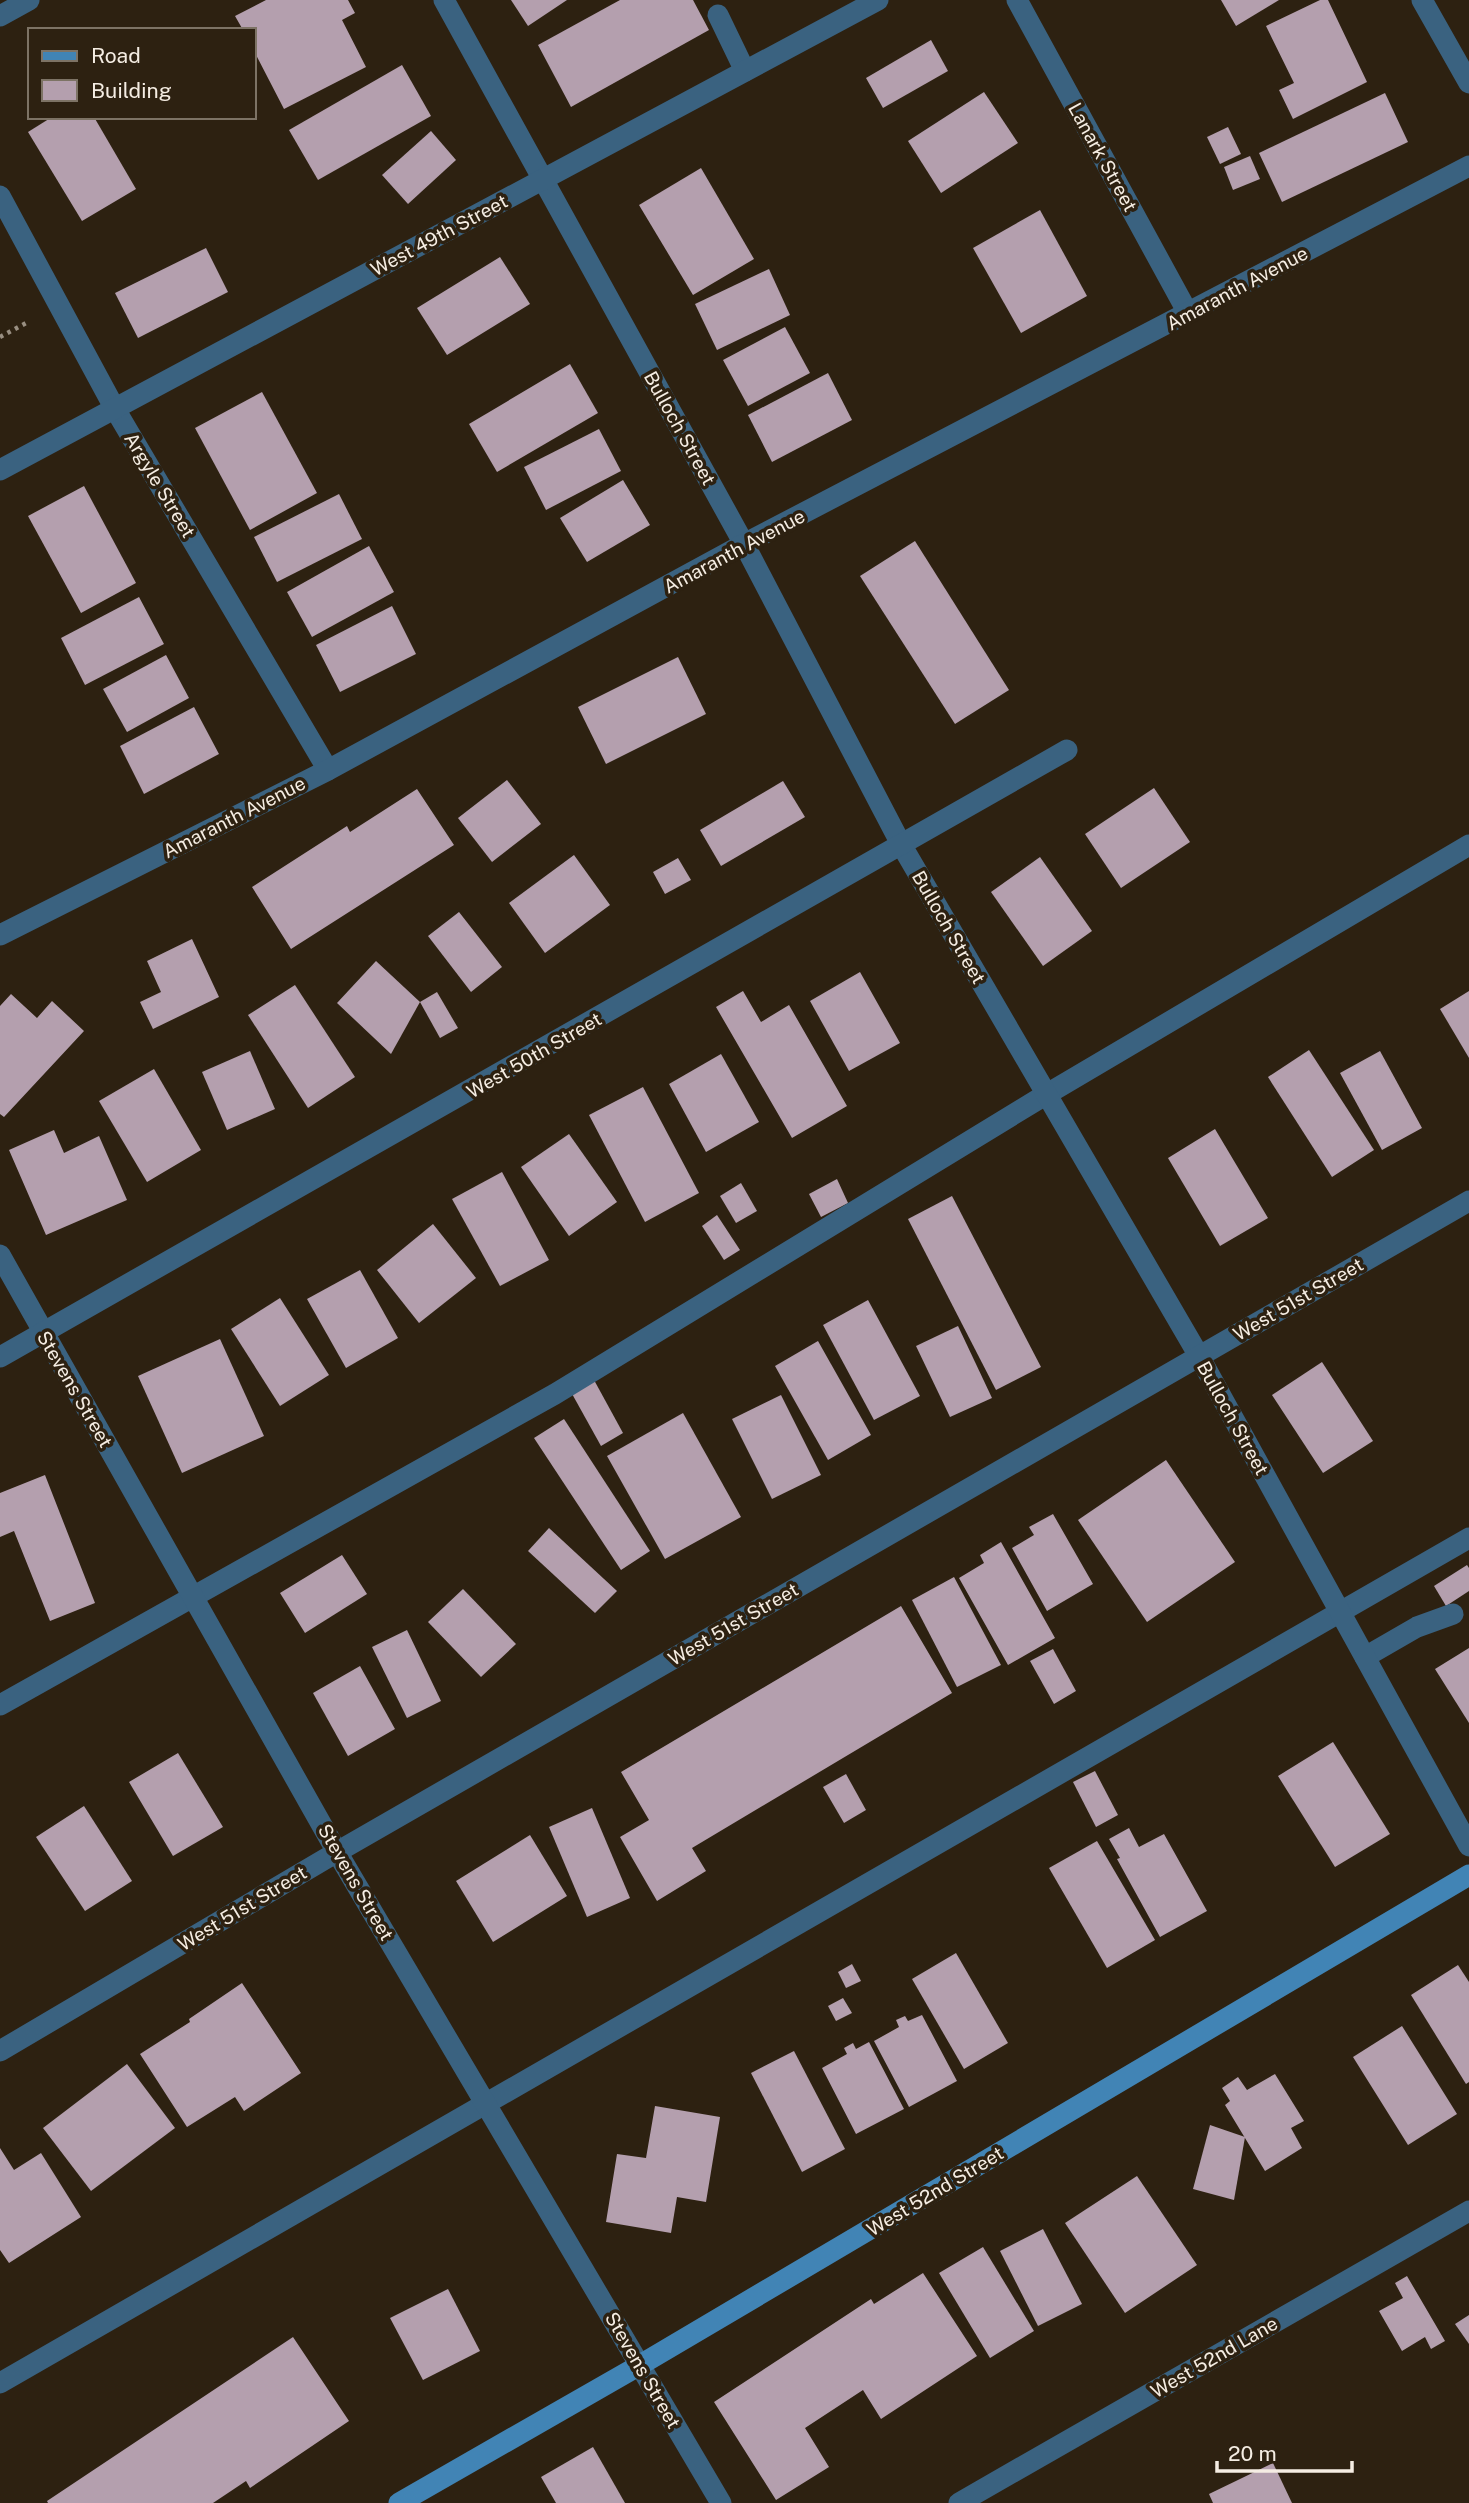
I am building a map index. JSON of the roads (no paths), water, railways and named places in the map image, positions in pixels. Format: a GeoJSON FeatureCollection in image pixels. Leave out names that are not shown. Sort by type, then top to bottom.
{"type":"FeatureCollection","features":[{"type":"Feature","properties":{"kind":"main road","name":"West 52nd Street"},"geometry":{"type":"LineString","coordinates":[[399,2503],[640,2365],[1469,1875]]}},
{"type":"Feature","properties":{"kind":"street"},"geometry":{"type":"LineString","coordinates":[[0,16],[29,0]]}},
{"type":"Feature","properties":{"kind":"street","name":"Bulloch Street"},"geometry":{"type":"LineString","coordinates":[[444,0],[744,544],[902,846],[1199,1356],[1469,1846]]}},
{"type":"Feature","properties":{"kind":"street","name":"West 49th Street"},"geometry":{"type":"LineString","coordinates":[[0,470],[878,0]]}},
{"type":"Feature","properties":{"kind":"street","name":"Lanark Street"},"geometry":{"type":"LineString","coordinates":[[1017,0],[1188,313]]}},
{"type":"Feature","properties":{"kind":"street"},"geometry":{"type":"LineString","coordinates":[[1422,0],[1469,83]]}},
{"type":"Feature","properties":{"kind":"street"},"geometry":{"type":"LineString","coordinates":[[718,15],[746,71]]}},
{"type":"Feature","properties":{"kind":"street","name":"Amaranth Avenue"},"geometry":{"type":"LineString","coordinates":[[0,936],[328,770],[744,544],[1469,166]]}},
{"type":"Feature","properties":{"kind":"street","name":"Argyle Street"},"geometry":{"type":"LineString","coordinates":[[0,196],[115,409],[328,770]]}},
{"type":"Feature","properties":{"kind":"street","name":"West 50th Street"},"geometry":{"type":"LineString","coordinates":[[0,1357],[43,1335],[1067,750]]}},
{"type":"Feature","properties":{"kind":"street"},"geometry":{"type":"LineString","coordinates":[[0,1705],[544,1401],[1047,1095],[1469,845]]}},
{"type":"Feature","properties":{"kind":"street","name":"West 51st Street"},"geometry":{"type":"LineString","coordinates":[[0,2051],[337,1852],[1469,1201]]}},
{"type":"Feature","properties":{"kind":"street","name":"Stevens Street"},"geometry":{"type":"LineString","coordinates":[[0,1255],[337,1852],[721,2503]]}},
{"type":"Feature","properties":{"kind":"street"},"geometry":{"type":"LineString","coordinates":[[0,2384],[1469,1538]]}},
{"type":"Feature","properties":{"kind":"street"},"geometry":{"type":"LineString","coordinates":[[1365,1657],[1417,1627],[1453,1614]]}},
{"type":"Feature","properties":{"kind":"street","name":"West 52nd Lane"},"geometry":{"type":"LineString","coordinates":[[959,2503],[1469,2211]]}}]}
